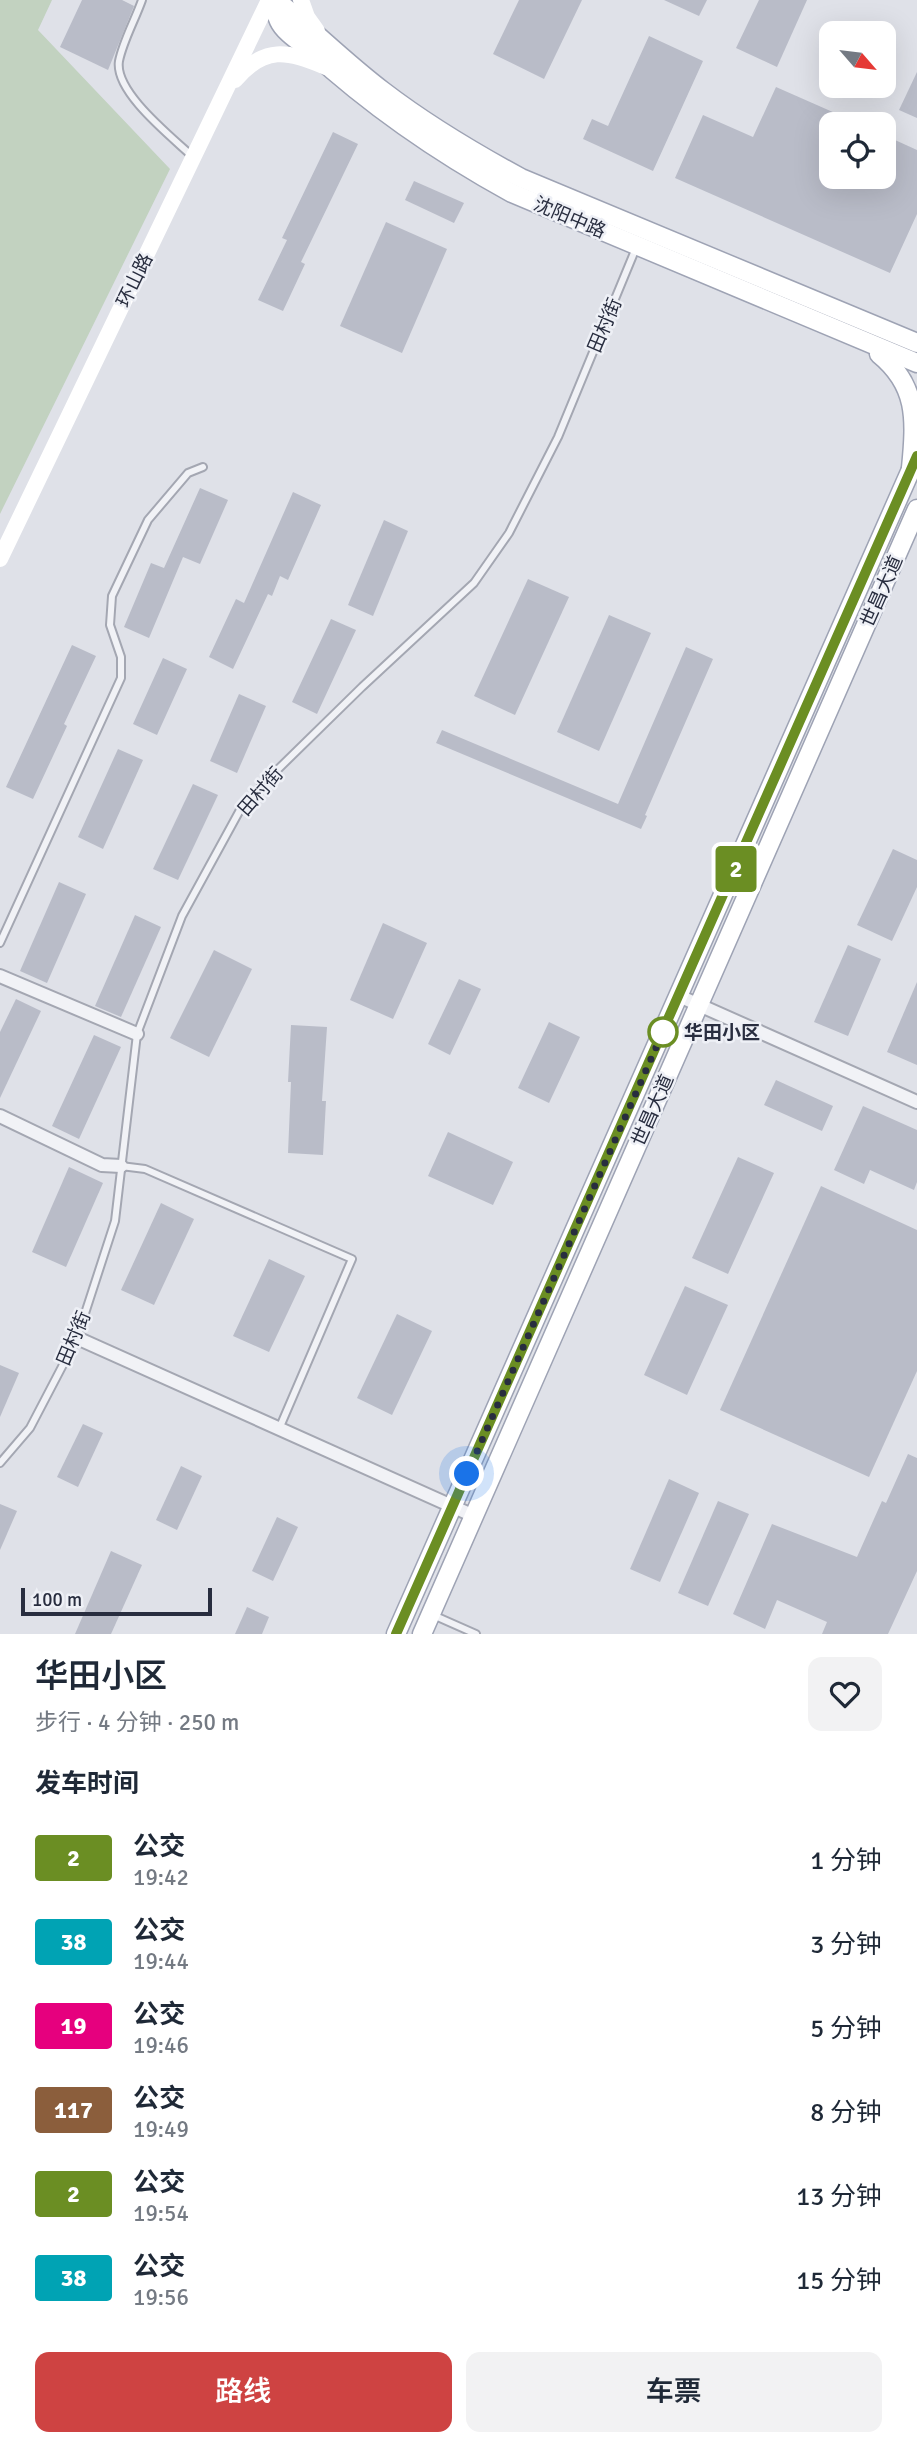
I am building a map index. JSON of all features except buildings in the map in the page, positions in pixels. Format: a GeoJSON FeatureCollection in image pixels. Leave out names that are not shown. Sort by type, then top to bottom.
{"type":"FeatureCollection","features":[{"type":"Feature","properties":{"kind":"main road","name":"环山路"},"geometry":{"type":"LineString","coordinates":[[0,559],[224,93],[272,0]]}},
{"type":"Feature","properties":{"kind":"main road"},"geometry":{"type":"LineString","coordinates":[[272,0],[384,92],[490,162],[640,237]]}},
{"type":"Feature","properties":{"kind":"main road","name":"沈阳中路"},"geometry":{"type":"LineString","coordinates":[[272,0],[279,23],[330,68],[384,112],[479,175],[512,193],[640,237],[843,320],[917,363]]}},
{"type":"Feature","properties":{"kind":"main road"},"geometry":{"type":"LineString","coordinates":[[301,0],[307,17],[326,45]]}},
{"type":"Feature","properties":{"kind":"main road"},"geometry":{"type":"LineString","coordinates":[[224,93],[256,59],[274,53],[293,54],[330,68]]}},
{"type":"Feature","properties":{"kind":"main road"},"geometry":{"type":"LineString","coordinates":[[843,320],[917,329]]}},
{"type":"Feature","properties":{"kind":"main road"},"geometry":{"type":"LineString","coordinates":[[843,320],[917,343]]}},
{"type":"Feature","properties":{"kind":"main road","name":"世昌大道"},"geometry":{"type":"LineString","coordinates":[[396,1634],[914,463],[917,408],[913,387],[894,363],[843,320]]}},
{"type":"Feature","properties":{"kind":"main road","name":"世昌大道"},"geometry":{"type":"LineString","coordinates":[[422,1634],[917,509]]}},
{"type":"Feature","properties":{"kind":"street"},"geometry":{"type":"LineString","coordinates":[[0,976],[137,1034]]}},
{"type":"Feature","properties":{"kind":"street"},"geometry":{"type":"LineString","coordinates":[[679,996],[917,1102]]}},
{"type":"Feature","properties":{"kind":"street"},"geometry":{"type":"LineString","coordinates":[[0,1116],[102,1165],[121,1166]]}},
{"type":"Feature","properties":{"kind":"street"},"geometry":{"type":"LineString","coordinates":[[77,1338],[474,1516]]}},
{"type":"Feature","properties":{"kind":"lane"},"geometry":{"type":"LineString","coordinates":[[142,0],[122,54],[119,73],[131,96],[193,158]]}},
{"type":"Feature","properties":{"kind":"lane","name":"田村街"},"geometry":{"type":"LineString","coordinates":[[0,1463],[30,1427],[77,1338],[115,1221],[137,1034],[182,916],[240,810],[362,687],[474,583],[509,533],[558,436],[640,237]]}},
{"type":"Feature","properties":{"kind":"lane"},"geometry":{"type":"LineString","coordinates":[[0,943],[121,678],[121,657],[110,625],[112,596],[148,520],[188,472],[203,467]]}},
{"type":"Feature","properties":{"kind":"lane"},"geometry":{"type":"LineString","coordinates":[[121,1166],[145,1169],[352,1259],[279,1429]]}},
{"type":"Feature","properties":{"kind":"lane"},"geometry":{"type":"LineString","coordinates":[[431,1614],[476,1634]]}},
{"type":"Feature","properties":{"kind":"green space"},"geometry":{"type":"Polygon","coordinates":[[[0,0],[52,0],[38,30],[170,169],[0,514],[0,0]]]}},
{"type":"Feature","properties":{"kind":"bus line","name":"2"},"geometry":{"type":"LineString","coordinates":[[396,1634],[917,456]]}},
{"type":"Feature","properties":{"kind":"place","name":"华田小区"},"geometry":{"type":"Point","coordinates":[663,1032]}},
{"type":"Feature","properties":{"kind":"route"},"geometry":{"type":"LineString","coordinates":[[467,1474],[663,1032]]}}]}
